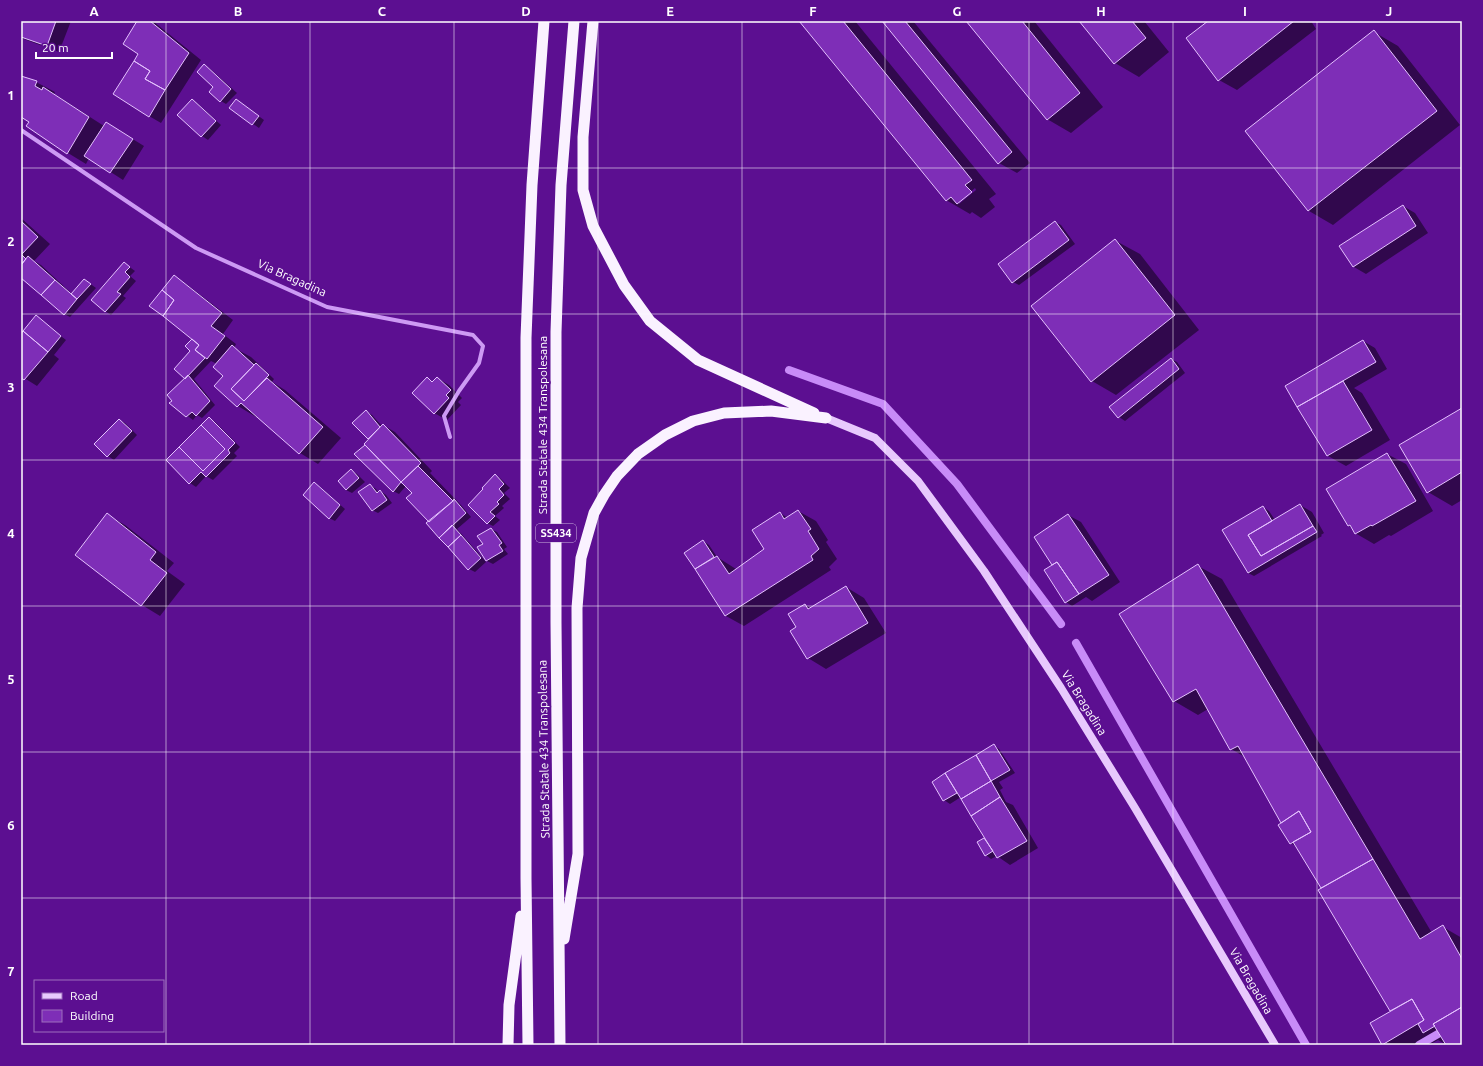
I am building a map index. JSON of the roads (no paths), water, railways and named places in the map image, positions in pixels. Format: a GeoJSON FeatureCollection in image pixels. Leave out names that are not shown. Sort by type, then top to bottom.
{"type":"FeatureCollection","features":[{"type":"Feature","properties":{"kind":"highway","name":"Strada Statale 434 Transpolesana"},"geometry":{"type":"LineString","coordinates":[[528,1045],[526,878],[526,338],[532,185],[544,21]]}},
{"type":"Feature","properties":{"kind":"highway","name":"Strada Statale 434 Transpolesana"},"geometry":{"type":"LineString","coordinates":[[560,1045],[556,622],[556,332],[561,185],[574,21]]}},
{"type":"Feature","properties":{"kind":"highway"},"geometry":{"type":"LineString","coordinates":[[593,21],[584,137],[583,190],[593,226],[624,285],[650,321],[698,360],[826,418]]}},
{"type":"Feature","properties":{"kind":"highway"},"geometry":{"type":"LineString","coordinates":[[559,970],[578,854],[577,608],[581,558],[594,513],[617,476],[638,454],[665,435],[693,421],[724,412],[771,411],[826,418]]}},
{"type":"Feature","properties":{"kind":"highway"},"geometry":{"type":"LineString","coordinates":[[508,1045],[509,1005],[526,878]]}},
{"type":"Feature","properties":{"kind":"main road","name":"Via Bragadina"},"geometry":{"type":"LineString","coordinates":[[826,418],[875,438],[918,481],[984,571],[1061,688],[1136,808],[1274,1045]]}},
{"type":"Feature","properties":{"kind":"street","name":"Via Bragadina"},"geometry":{"type":"LineString","coordinates":[[21,130],[196,248],[327,307],[473,335],[483,346],[479,363],[459,391],[444,416],[450,437]]}},
{"type":"Feature","properties":{"kind":"waterway"},"geometry":{"type":"LineString","coordinates":[[789,370],[883,404],[957,484],[1061,624]]}},
{"type":"Feature","properties":{"kind":"waterway"},"geometry":{"type":"LineString","coordinates":[[1076,643],[1306,1045]]}},
{"type":"Feature","properties":{"kind":"waterway"},"geometry":{"type":"LineString","coordinates":[[1419,1045],[1462,1020]]}}]}
